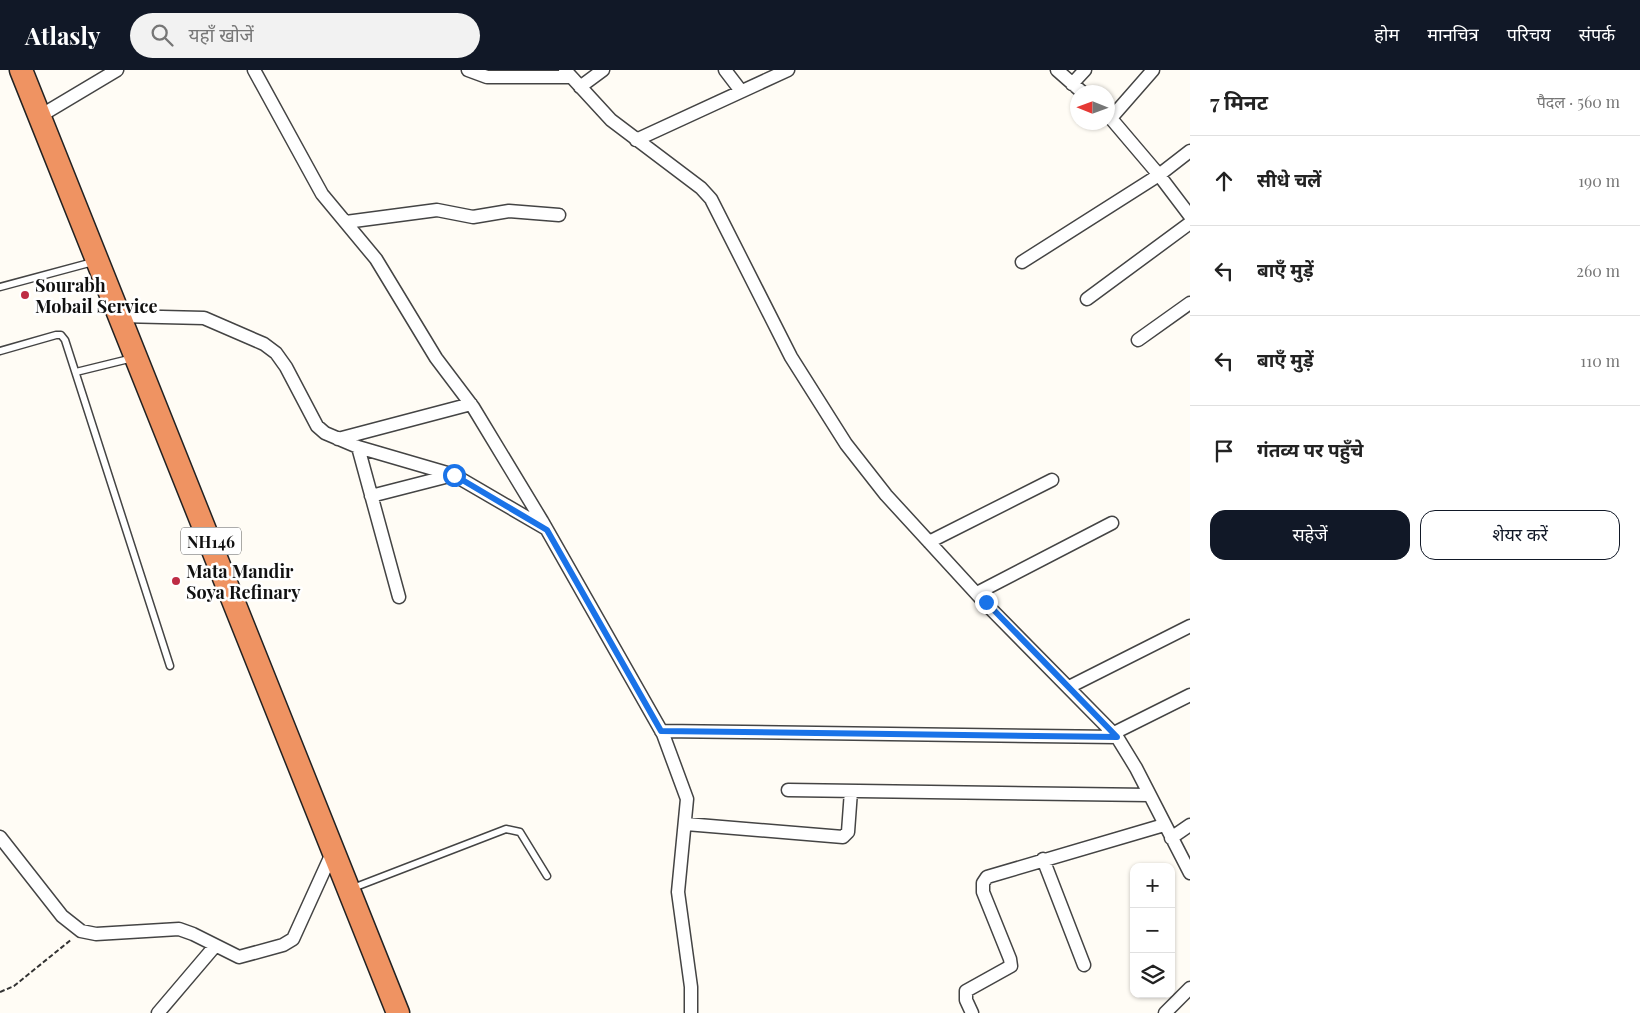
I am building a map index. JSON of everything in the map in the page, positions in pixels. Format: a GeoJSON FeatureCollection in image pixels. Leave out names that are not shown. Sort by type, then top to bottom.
{"type":"FeatureCollection","features":[{"type":"Feature","properties":{"kind":"highway","name":"NH146"},"geometry":{"type":"LineString","coordinates":[[21,70],[138,357],[398,1013]]}},
{"type":"Feature","properties":{"kind":"street"},"geometry":{"type":"LineString","coordinates":[[40,116],[117,70]]}},
{"type":"Feature","properties":{"kind":"street"},"geometry":{"type":"LineString","coordinates":[[254,70],[319,189],[376,259],[436,358],[471,404],[547,530],[661,731],[687,794],[686,824],[678,896],[691,987],[691,1013]]}},
{"type":"Feature","properties":{"kind":"street"},"geometry":{"type":"LineString","coordinates":[[468,70],[488,77],[568,74],[612,120],[701,188],[712,199],[791,357],[828,418],[866,472],[977,593],[1115,735],[1190,873]]}},
{"type":"Feature","properties":{"kind":"street"},"geometry":{"type":"LineString","coordinates":[[580,87],[603,70]]}},
{"type":"Feature","properties":{"kind":"street"},"geometry":{"type":"LineString","coordinates":[[725,70],[741,91]]}},
{"type":"Feature","properties":{"kind":"street"},"geometry":{"type":"LineString","coordinates":[[636,140],[788,70]]}},
{"type":"Feature","properties":{"kind":"street"},"geometry":{"type":"LineString","coordinates":[[1057,70],[1074,85]]}},
{"type":"Feature","properties":{"kind":"street"},"geometry":{"type":"LineString","coordinates":[[1078,85],[1085,70]]}},
{"type":"Feature","properties":{"kind":"street"},"geometry":{"type":"LineString","coordinates":[[1115,111],[1153,70]]}},
{"type":"Feature","properties":{"kind":"street"},"geometry":{"type":"LineString","coordinates":[[1115,124],[1159,175],[1190,216]]}},
{"type":"Feature","properties":{"kind":"street"},"geometry":{"type":"LineString","coordinates":[[1022,262],[1159,175],[1190,151]]}},
{"type":"Feature","properties":{"kind":"street"},"geometry":{"type":"LineString","coordinates":[[346,222],[437,210],[473,217],[509,211],[559,215]]}},
{"type":"Feature","properties":{"kind":"street"},"geometry":{"type":"LineString","coordinates":[[1087,299],[1190,223]]}},
{"type":"Feature","properties":{"kind":"street"},"geometry":{"type":"LineString","coordinates":[[1138,340],[1190,303]]}},
{"type":"Feature","properties":{"kind":"street"},"geometry":{"type":"LineString","coordinates":[[120,316],[204,318],[264,344],[276,353],[286,367],[319,429],[358,447],[454,475],[547,530]]}},
{"type":"Feature","properties":{"kind":"street"},"geometry":{"type":"LineString","coordinates":[[338,439],[471,404]]}},
{"type":"Feature","properties":{"kind":"street"},"geometry":{"type":"LineString","coordinates":[[358,447],[399,597]]}},
{"type":"Feature","properties":{"kind":"street"},"geometry":{"type":"LineString","coordinates":[[371,496],[454,475]]}},
{"type":"Feature","properties":{"kind":"street"},"geometry":{"type":"LineString","coordinates":[[929,542],[1052,480]]}},
{"type":"Feature","properties":{"kind":"street"},"geometry":{"type":"LineString","coordinates":[[977,593],[1112,523]]}},
{"type":"Feature","properties":{"kind":"street"},"geometry":{"type":"LineString","coordinates":[[1069,687],[1190,626]]}},
{"type":"Feature","properties":{"kind":"street"},"geometry":{"type":"LineString","coordinates":[[661,731],[1115,735],[1190,695]]}},
{"type":"Feature","properties":{"kind":"street"},"geometry":{"type":"LineString","coordinates":[[788,790],[1149,795]]}},
{"type":"Feature","properties":{"kind":"street"},"geometry":{"type":"LineString","coordinates":[[686,824],[843,837],[848,832],[851,791]]}},
{"type":"Feature","properties":{"kind":"street"},"geometry":{"type":"LineString","coordinates":[[972,1013],[966,1000],[966,991],[1008,969],[1011,964],[983,892],[982,883],[991,874],[1164,825]]}},
{"type":"Feature","properties":{"kind":"street"},"geometry":{"type":"LineString","coordinates":[[1171,838],[1190,825]]}},
{"type":"Feature","properties":{"kind":"street"},"geometry":{"type":"LineString","coordinates":[[0,837],[62,916],[81,931],[96,934],[179,929],[242,958],[290,942],[295,936],[334,849]]}},
{"type":"Feature","properties":{"kind":"street"},"geometry":{"type":"LineString","coordinates":[[1043,859],[1084,965]]}},
{"type":"Feature","properties":{"kind":"street"},"geometry":{"type":"LineString","coordinates":[[158,1013],[215,946]]}},
{"type":"Feature","properties":{"kind":"street"},"geometry":{"type":"LineString","coordinates":[[1165,1013],[1190,988]]}},
{"type":"Feature","properties":{"kind":"lane"},"geometry":{"type":"LineString","coordinates":[[0,287],[98,260]]}},
{"type":"Feature","properties":{"kind":"lane"},"geometry":{"type":"LineString","coordinates":[[0,351],[61,335],[65,340],[170,666]]}},
{"type":"Feature","properties":{"kind":"lane"},"geometry":{"type":"LineString","coordinates":[[76,372],[138,357]]}},
{"type":"Feature","properties":{"kind":"lane"},"geometry":{"type":"LineString","coordinates":[[350,890],[506,829],[520,832],[546,876]]}},
{"type":"Feature","properties":{"kind":"path"},"geometry":{"type":"LineString","coordinates":[[0,992],[14,986],[81,931]]}},
{"type":"Feature","properties":{"kind":"place","name":"Sourabh Mobail Service"},"geometry":{"type":"Point","coordinates":[25,295]}},
{"type":"Feature","properties":{"kind":"place","name":"Mata Mandir Soya Refinary"},"geometry":{"type":"Point","coordinates":[176,581]}},
{"type":"Feature","properties":{"kind":"route"},"geometry":{"type":"LineString","coordinates":[[454,475],[547,530],[661,731],[1117,737],[986,602]]}}]}
